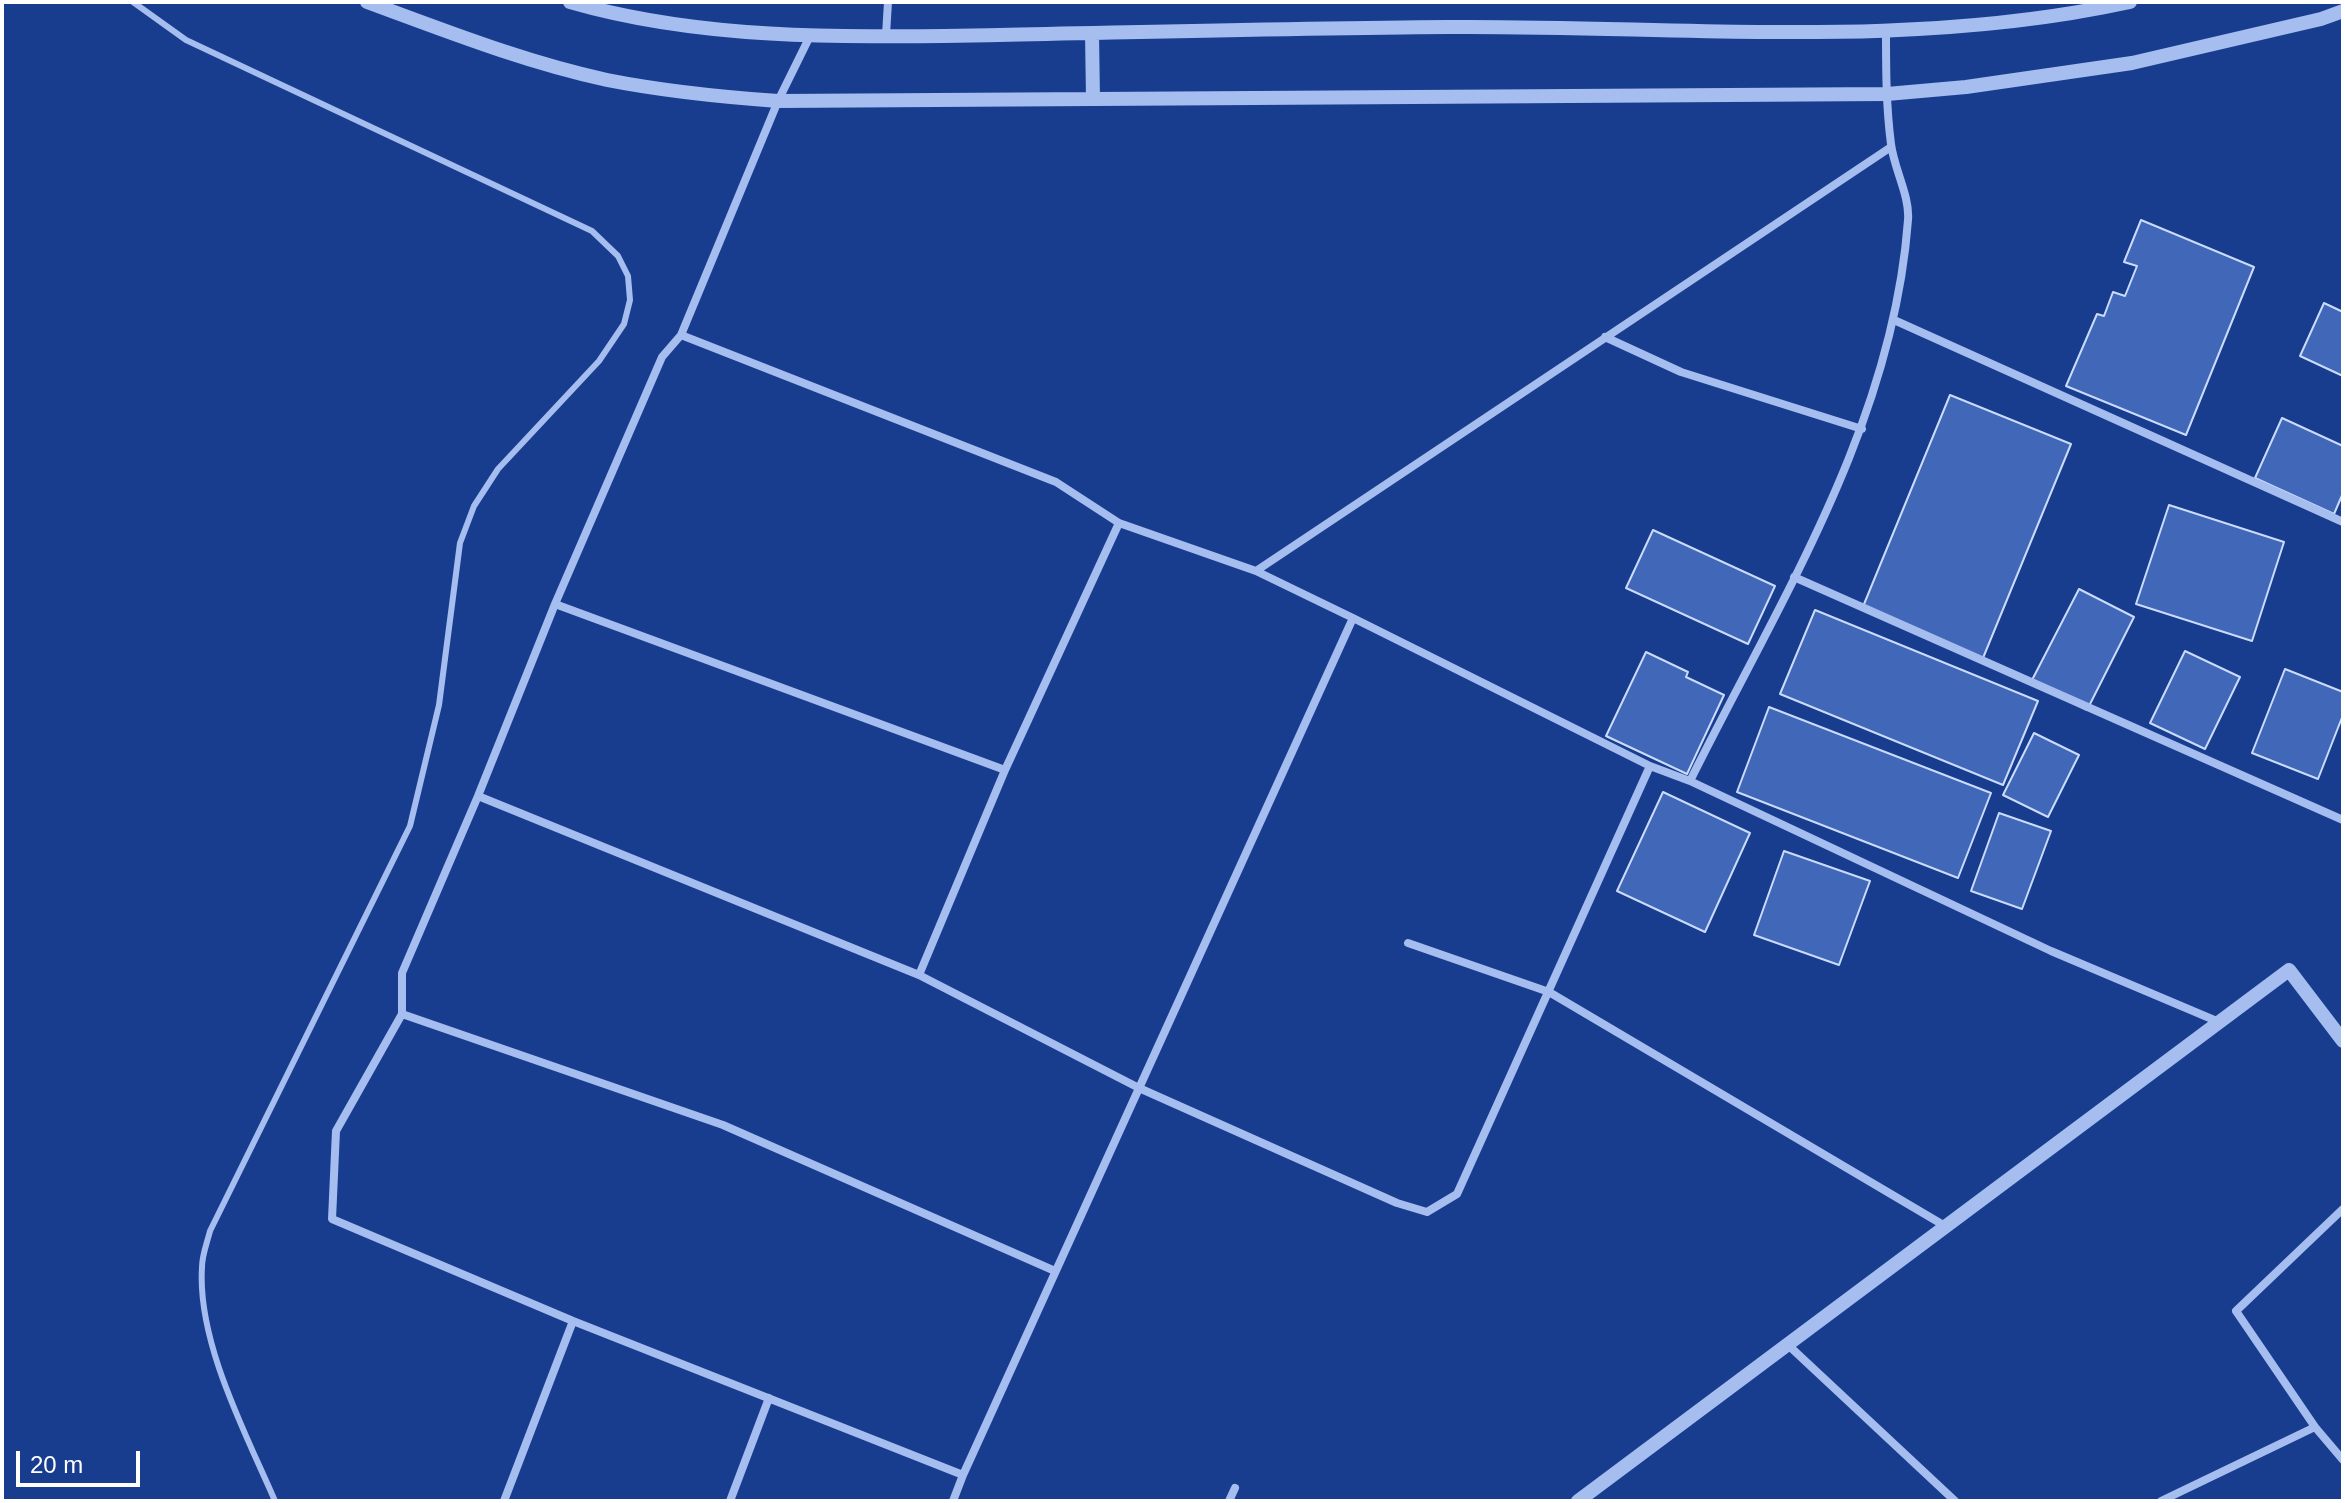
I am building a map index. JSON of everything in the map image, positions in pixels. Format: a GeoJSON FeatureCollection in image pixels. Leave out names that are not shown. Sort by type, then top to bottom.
{"type":"FeatureCollection","features":[{"type":"Feature","properties":{"kind":"street"},"geometry":{"type":"LineString","coordinates":[[367,2],[492,49],[607,80],[707,95],[778,101],[1887,94],[1966,87],[2132,63],[2321,19],[2343,11]]}},
{"type":"Feature","properties":{"kind":"street"},"geometry":{"type":"LineString","coordinates":[[570,2],[611,14],[691,27],[886,35],[1451,27],[1699,32],[1886,29],[1985,24],[2130,2]]}},
{"type":"Feature","properties":{"kind":"street"},"geometry":{"type":"LineString","coordinates":[[886,35],[888,2]]}},
{"type":"Feature","properties":{"kind":"street"},"geometry":{"type":"LineString","coordinates":[[1690,781],[1794,577],[1862,429],[1894,320],[1909,216],[1891,147],[1886,29]]}},
{"type":"Feature","properties":{"kind":"street"},"geometry":{"type":"LineString","coordinates":[[1092,33],[1093,99]]}},
{"type":"Feature","properties":{"kind":"street"},"geometry":{"type":"LineString","coordinates":[[811,34],[778,101],[681,335],[662,357],[555,604],[478,796],[402,973],[402,1014],[336,1131],[332,1219],[573,1321],[963,1475]]}},
{"type":"Feature","properties":{"kind":"street"},"geometry":{"type":"LineString","coordinates":[[1256,571],[1891,147]]}},
{"type":"Feature","properties":{"kind":"street"},"geometry":{"type":"LineString","coordinates":[[1894,320],[2343,522]]}},
{"type":"Feature","properties":{"kind":"street"},"geometry":{"type":"LineString","coordinates":[[681,335],[1056,482],[1119,523],[1256,571],[1650,766],[1690,781],[2051,951],[2220,1022]]}},
{"type":"Feature","properties":{"kind":"street"},"geometry":{"type":"LineString","coordinates":[[1605,337],[1681,372],[1862,429]]}},
{"type":"Feature","properties":{"kind":"street"},"geometry":{"type":"LineString","coordinates":[[919,975],[1005,770],[1119,523]]}},
{"type":"Feature","properties":{"kind":"street"},"geometry":{"type":"LineString","coordinates":[[1794,577],[2343,820]]}},
{"type":"Feature","properties":{"kind":"street"},"geometry":{"type":"LineString","coordinates":[[555,604],[1005,770]]}},
{"type":"Feature","properties":{"kind":"street"},"geometry":{"type":"LineString","coordinates":[[953,1501],[1353,618]]}},
{"type":"Feature","properties":{"kind":"street"},"geometry":{"type":"LineString","coordinates":[[478,796],[919,975],[1139,1088],[1397,1203],[1427,1212],[1457,1194],[1650,766]]}},
{"type":"Feature","properties":{"kind":"street"},"geometry":{"type":"LineString","coordinates":[[1408,943],[1549,992],[1945,1226]]}},
{"type":"Feature","properties":{"kind":"street"},"geometry":{"type":"LineString","coordinates":[[1578,1501],[2289,970],[2343,1041]]}},
{"type":"Feature","properties":{"kind":"street"},"geometry":{"type":"LineString","coordinates":[[402,1014],[723,1125],[1055,1271]]}},
{"type":"Feature","properties":{"kind":"street"},"geometry":{"type":"LineString","coordinates":[[2343,1209],[2236,1311],[2315,1427],[2343,1460]]}},
{"type":"Feature","properties":{"kind":"street"},"geometry":{"type":"LineString","coordinates":[[504,1501],[573,1321]]}},
{"type":"Feature","properties":{"kind":"street"},"geometry":{"type":"LineString","coordinates":[[1787,1344],[1955,1501]]}},
{"type":"Feature","properties":{"kind":"street"},"geometry":{"type":"LineString","coordinates":[[730,1501],[769,1398]]}},
{"type":"Feature","properties":{"kind":"street"},"geometry":{"type":"LineString","coordinates":[[2161,1501],[2315,1427]]}},
{"type":"Feature","properties":{"kind":"street"},"geometry":{"type":"LineString","coordinates":[[1229,1501],[1235,1488]]}},
{"type":"Feature","properties":{"kind":"lane"},"geometry":{"type":"LineString","coordinates":[[133,2],[186,40],[592,231],[618,256],[628,276],[630,300],[624,324],[616,336],[599,361],[498,469],[474,506],[460,543],[439,705],[410,826],[210,1231],[202,1264],[202,1291],[209,1327],[224,1379],[275,1501]]}},
{"type":"Feature","properties":{"kind":"building"},"geometry":{"type":"Polygon","coordinates":[[[2141,220],[2254,267],[2186,435],[2066,386],[2097,314],[2104,316],[2113,292],[2125,296],[2137,266],[2124,262],[2141,220]]]}},
{"type":"Feature","properties":{"kind":"building"},"geometry":{"type":"Polygon","coordinates":[[[2324,303],[2343,312],[2343,376],[2300,356],[2324,303]]]}},
{"type":"Feature","properties":{"kind":"building"},"geometry":{"type":"Polygon","coordinates":[[[1950,395],[2071,444],[1983,658],[1862,609],[1950,395]]]}},
{"type":"Feature","properties":{"kind":"building"},"geometry":{"type":"Polygon","coordinates":[[[2282,418],[2343,446],[2343,493],[2334,514],[2255,478],[2282,418]]]}},
{"type":"Feature","properties":{"kind":"building"},"geometry":{"type":"Polygon","coordinates":[[[2169,505],[2284,542],[2252,641],[2136,604],[2169,505]]]}},
{"type":"Feature","properties":{"kind":"building"},"geometry":{"type":"Polygon","coordinates":[[[1653,530],[1775,586],[1748,644],[1626,588],[1653,530]]]}},
{"type":"Feature","properties":{"kind":"building"},"geometry":{"type":"Polygon","coordinates":[[[2079,589],[2134,617],[2087,710],[2031,682],[2079,589]]]}},
{"type":"Feature","properties":{"kind":"building"},"geometry":{"type":"Polygon","coordinates":[[[1815,610],[2038,701],[2003,785],[1780,694],[1815,610]]]}},
{"type":"Feature","properties":{"kind":"building"},"geometry":{"type":"Polygon","coordinates":[[[2185,651],[2240,677],[2205,749],[2150,723],[2185,651]]]}},
{"type":"Feature","properties":{"kind":"building"},"geometry":{"type":"Polygon","coordinates":[[[1646,652],[1688,672],[1686,677],[1724,695],[1687,774],[1606,736],[1646,652]]]}},
{"type":"Feature","properties":{"kind":"building"},"geometry":{"type":"Polygon","coordinates":[[[2285,669],[2343,692],[2343,715],[2318,779],[2252,753],[2285,669]]]}},
{"type":"Feature","properties":{"kind":"building"},"geometry":{"type":"Polygon","coordinates":[[[1769,707],[1991,793],[1958,878],[1737,792],[1769,707]]]}},
{"type":"Feature","properties":{"kind":"building"},"geometry":{"type":"Polygon","coordinates":[[[2034,733],[2079,755],[2048,817],[2003,795],[2034,733]]]}},
{"type":"Feature","properties":{"kind":"building"},"geometry":{"type":"Polygon","coordinates":[[[1663,792],[1750,833],[1705,932],[1617,891],[1663,792]]]}},
{"type":"Feature","properties":{"kind":"building"},"geometry":{"type":"Polygon","coordinates":[[[1999,813],[2051,831],[2022,909],[1971,891],[1999,813]]]}},
{"type":"Feature","properties":{"kind":"building"},"geometry":{"type":"Polygon","coordinates":[[[1784,851],[1870,881],[1839,965],[1754,935],[1784,851]]]}}]}
